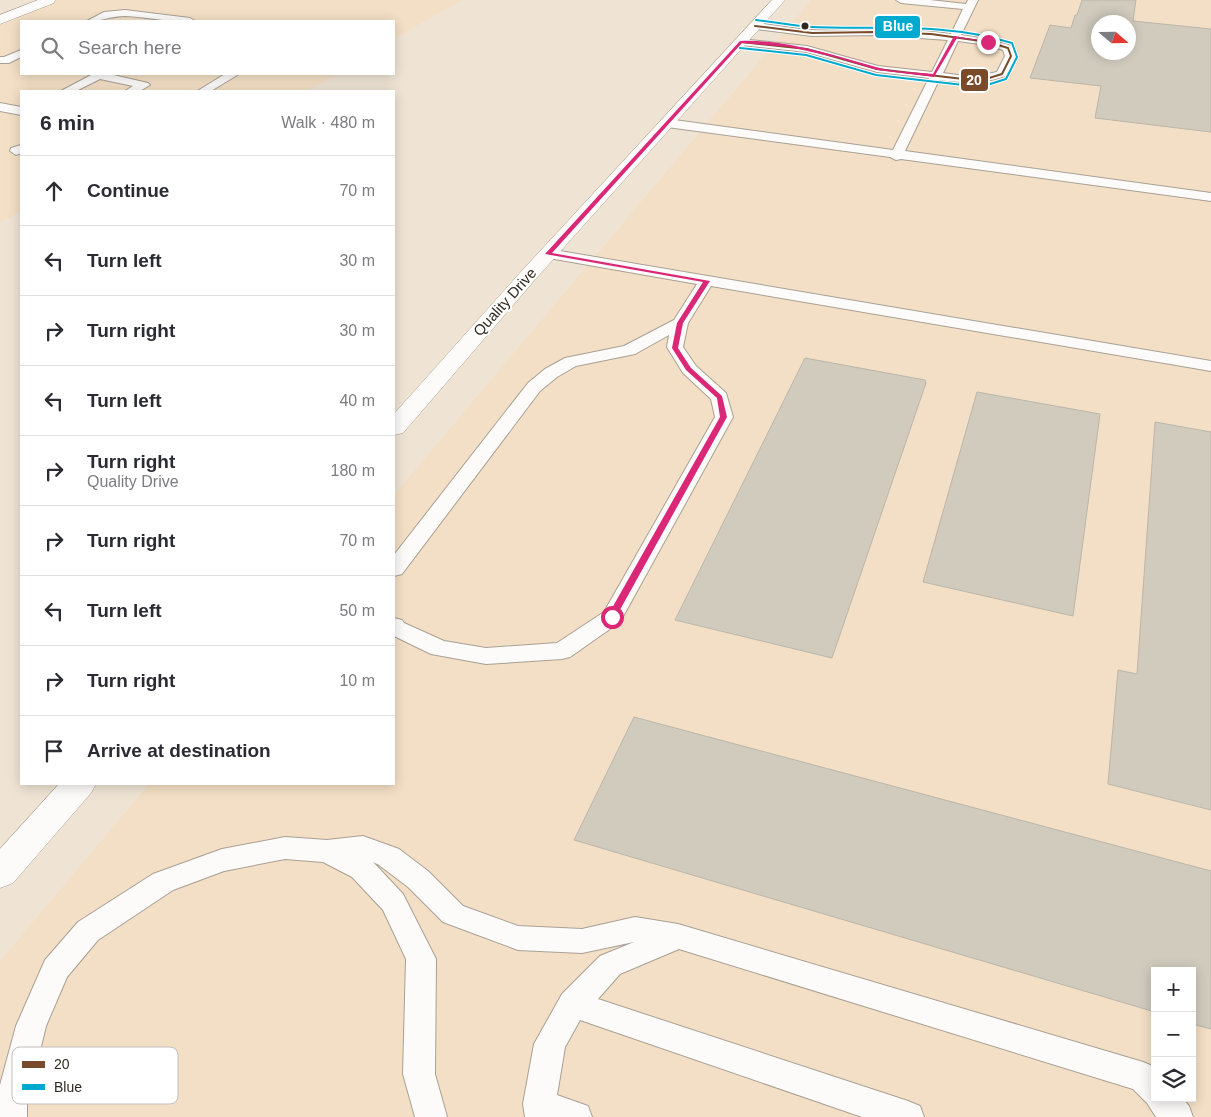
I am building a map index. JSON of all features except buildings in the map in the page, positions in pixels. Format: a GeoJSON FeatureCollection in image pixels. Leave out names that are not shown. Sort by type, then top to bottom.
{"type":"FeatureCollection","features":[{"type":"Feature","properties":{"kind":"street"},"geometry":{"type":"LineString","coordinates":[[0,20],[49,0]]}},
{"type":"Feature","properties":{"kind":"street","name":"Quality Drive"},"geometry":{"type":"LineString","coordinates":[[395,427],[548,254],[779,0]]}},
{"type":"Feature","properties":{"kind":"street"},"geometry":{"type":"LineString","coordinates":[[0,873],[78,785]]}},
{"type":"Feature","properties":{"kind":"lane"},"geometry":{"type":"LineString","coordinates":[[896,156],[971,4],[901,0]]}},
{"type":"Feature","properties":{"kind":"lane"},"geometry":{"type":"LineString","coordinates":[[94,20],[108,14],[125,13],[182,20]]}},
{"type":"Feature","properties":{"kind":"lane"},"geometry":{"type":"LineString","coordinates":[[741,42],[799,48],[877,69],[986,80],[1002,74],[1011,56],[1008,48],[988,42],[956,37],[903,32],[804,33],[756,26]]}},
{"type":"Feature","properties":{"kind":"lane"},"geometry":{"type":"LineString","coordinates":[[2,61],[20,53]]}},
{"type":"Feature","properties":{"kind":"lane"},"geometry":{"type":"LineString","coordinates":[[2,61],[20,63]]}},
{"type":"Feature","properties":{"kind":"lane"},"geometry":{"type":"LineString","coordinates":[[68,90],[95,75]]}},
{"type":"Feature","properties":{"kind":"lane"},"geometry":{"type":"LineString","coordinates":[[101,75],[144,85],[133,90]]}},
{"type":"Feature","properties":{"kind":"lane"},"geometry":{"type":"LineString","coordinates":[[205,90],[232,75]]}},
{"type":"Feature","properties":{"kind":"lane"},"geometry":{"type":"LineString","coordinates":[[0,108],[20,111]]}},
{"type":"Feature","properties":{"kind":"lane"},"geometry":{"type":"LineString","coordinates":[[666,124],[1211,197]]}},
{"type":"Feature","properties":{"kind":"lane"},"geometry":{"type":"LineString","coordinates":[[548,254],[1211,366]]}},
{"type":"Feature","properties":{"kind":"lane"},"geometry":{"type":"LineString","coordinates":[[395,626],[439,648],[486,656],[562,651],[612,617],[724,417],[720,397],[689,369],[675,348],[680,323],[707,281]]}},
{"type":"Feature","properties":{"kind":"lane"},"geometry":{"type":"LineString","coordinates":[[395,567],[534,387],[551,373],[571,362],[629,350],[680,323]]}},
{"type":"Feature","properties":{"kind":"lane"},"geometry":{"type":"LineString","coordinates":[[26,1047],[34,1018],[55,969],[88,932],[163,882],[222,860],[285,848],[326,851],[363,847],[390,857],[418,878],[453,914],[518,938],[582,940],[635,929],[678,936],[1142,1077],[1151,1087]]}},
{"type":"Feature","properties":{"kind":"lane"},"geometry":{"type":"LineString","coordinates":[[326,851],[362,869],[393,902],[421,959],[419,1074],[431,1117]]}},
{"type":"Feature","properties":{"kind":"lane"},"geometry":{"type":"LineString","coordinates":[[576,1117],[540,1110],[550,1044],[573,1004],[610,965],[678,936]]}},
{"type":"Feature","properties":{"kind":"lane"},"geometry":{"type":"LineString","coordinates":[[573,1004],[908,1117]]}},
{"type":"Feature","properties":{"kind":"lane"},"geometry":{"type":"LineString","coordinates":[[11,1117],[12,1100]]}},
{"type":"Feature","properties":{"kind":"lane"},"geometry":{"type":"LineString","coordinates":[[1164,1102],[1177,1117]]}},
{"type":"Feature","properties":{"kind":"shaded area"},"geometry":{"type":"Polygon","coordinates":[[[59,0],[462,0],[395,38],[395,20],[20,20],[20,75],[335,75],[310,90],[20,90],[20,212],[0,223],[0,25],[59,0]]]}},
{"type":"Feature","properties":{"kind":"shaded area"},"geometry":{"type":"Polygon","coordinates":[[[811,0],[1211,0],[1211,1117],[0,1117],[0,961],[148,785],[395,785],[395,494],[811,0]]]}},
{"type":"Feature","properties":{"kind":"transit line","name":"Blue"},"geometry":{"type":"LineString","coordinates":[[740,48],[806,55],[876,75],[972,86],[987,85],[1006,79],[1017,57],[1012,43],[964,31],[914,27],[813,27],[756,20]]}},
{"type":"Feature","properties":{"kind":"transit line","name":"20"},"geometry":{"type":"LineString","coordinates":[[741,42],[807,49],[877,69],[972,80],[986,79],[1002,74],[1011,56],[1008,48],[988,42],[931,34],[876,32],[812,33],[755,26]]}},
{"type":"Feature","properties":{"kind":"route"},"geometry":{"type":"LineString","coordinates":[[612,617],[724,417],[720,397],[689,369],[675,348],[680,323],[707,281],[548,254],[741,42],[808,49],[877,69],[934,76],[956,37],[988,42]]}}]}
